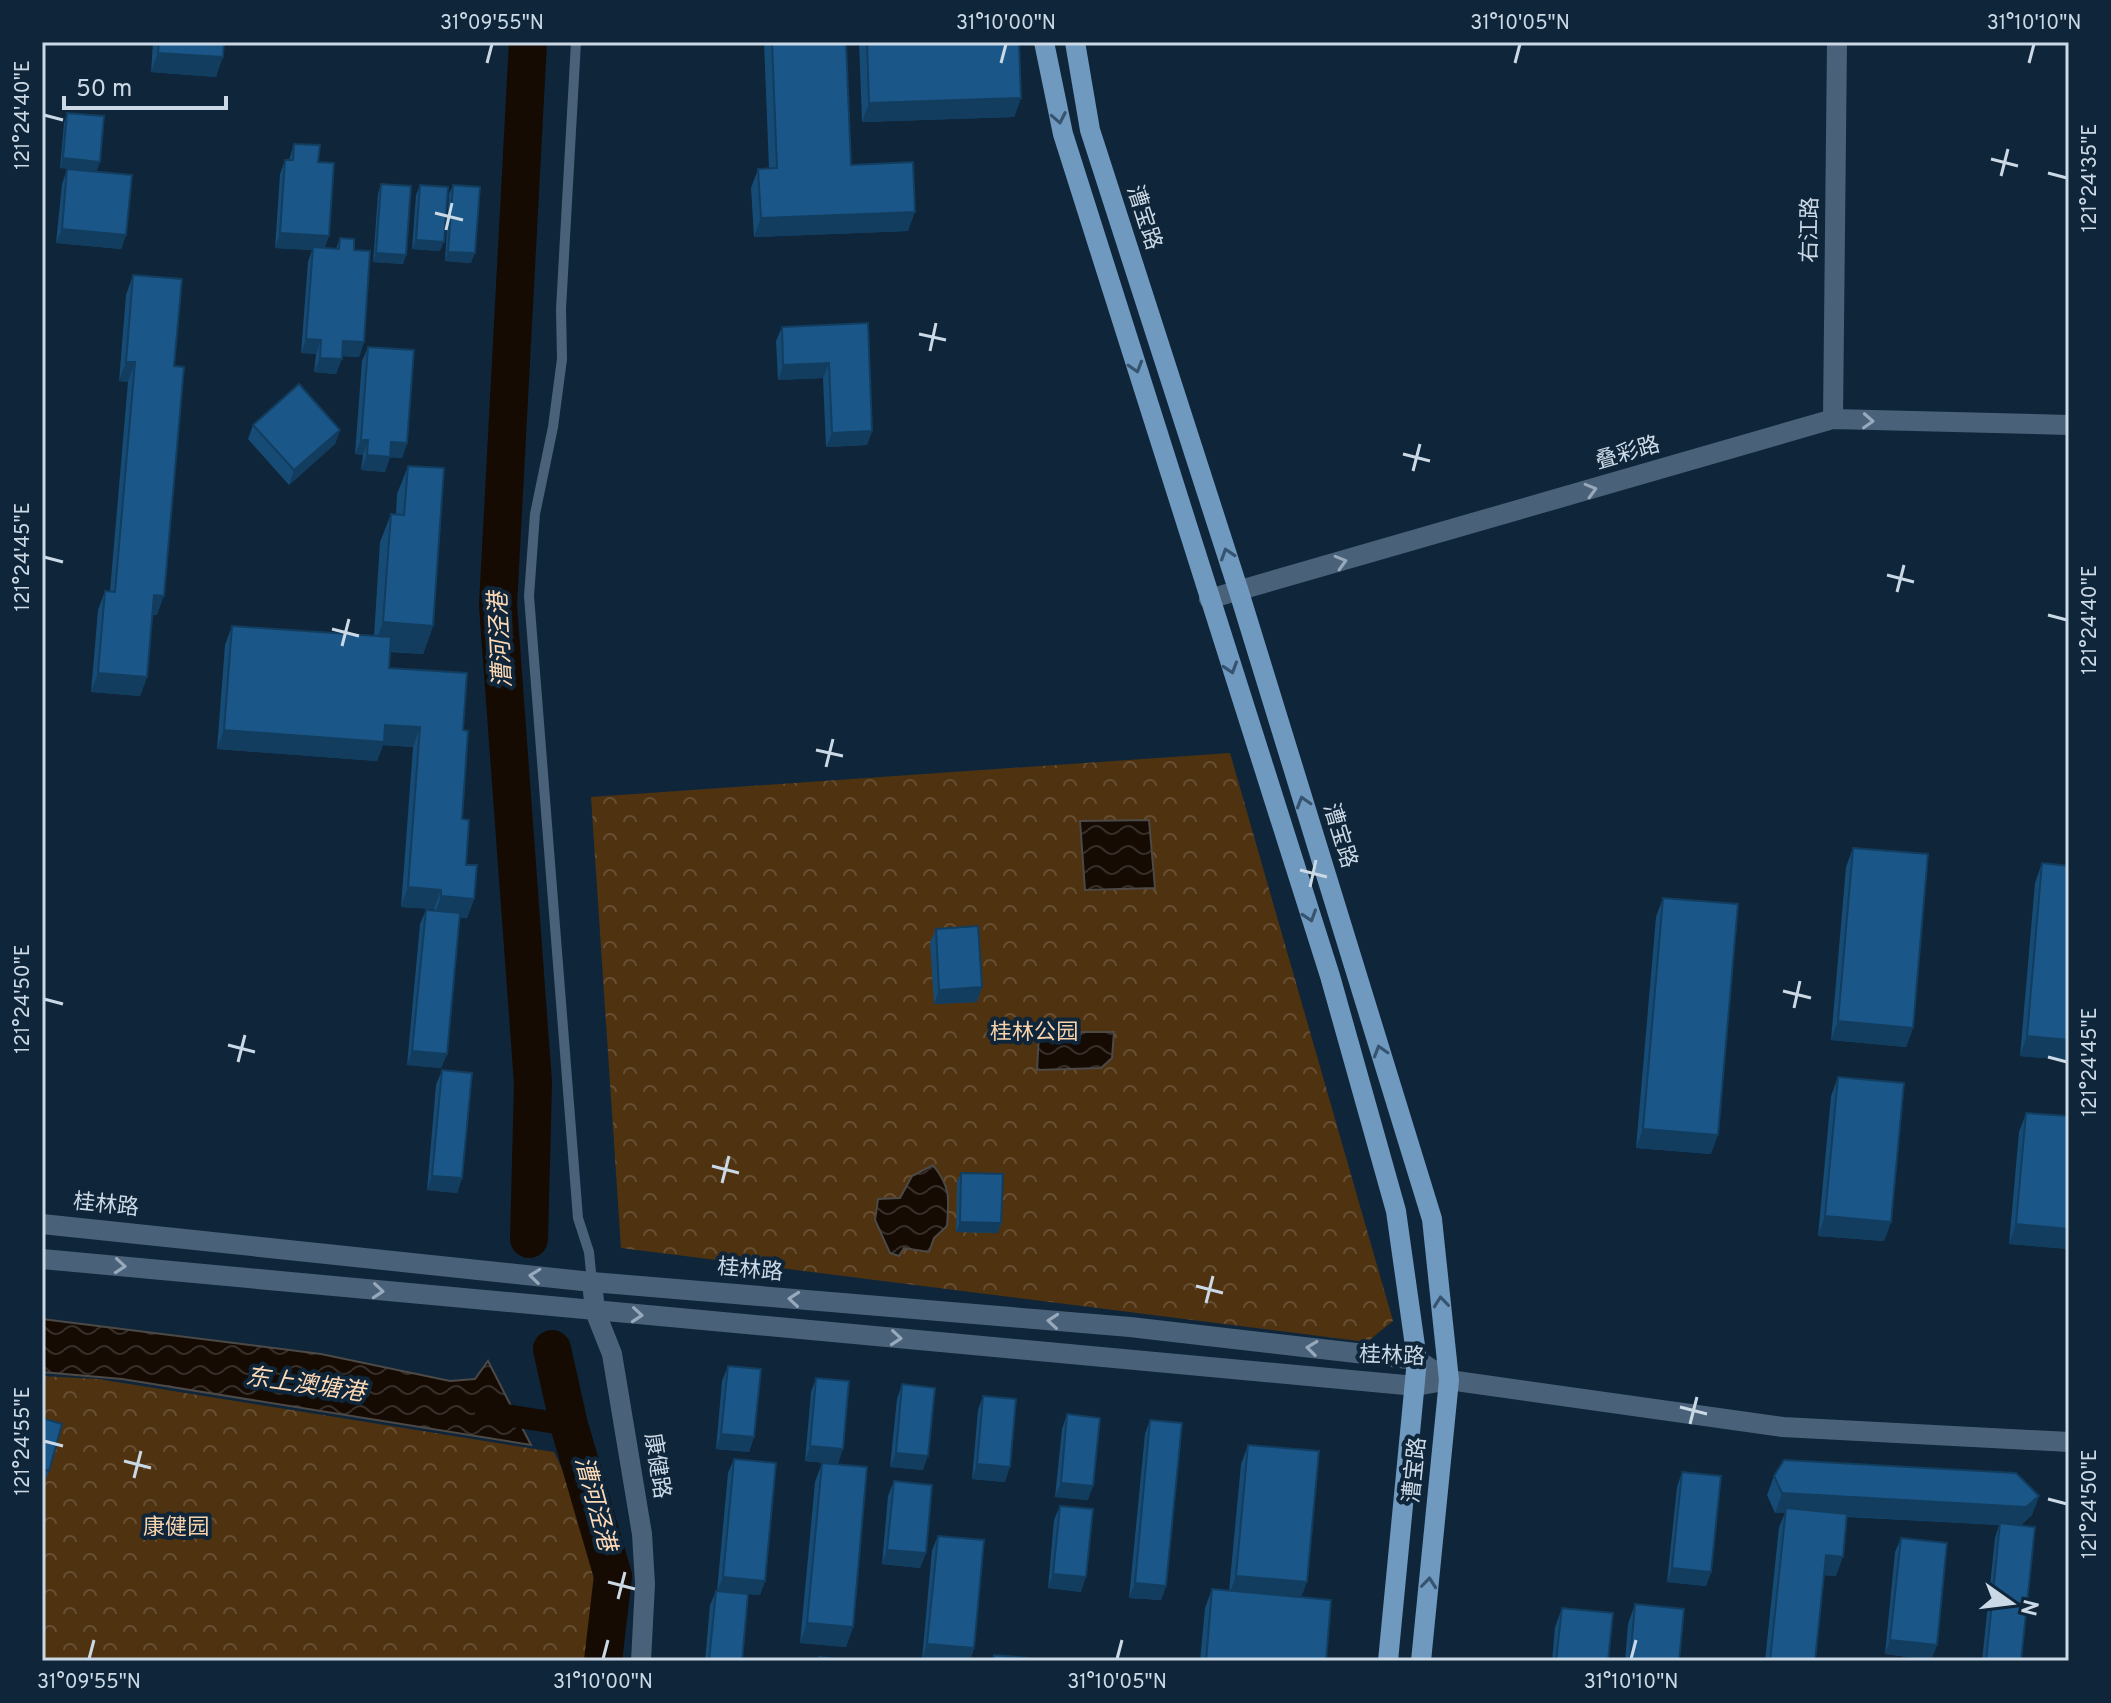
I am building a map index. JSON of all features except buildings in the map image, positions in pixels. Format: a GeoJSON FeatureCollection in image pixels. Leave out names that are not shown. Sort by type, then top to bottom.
{"type":"FeatureCollection","features":[{"type":"Feature","properties":{"kind":"main road","name":"漕宝路"},"geometry":{"type":"LineString","coordinates":[[1044,42],[1063,134],[1330,976],[1396,1211],[1417,1360],[1388,1661]]}},
{"type":"Feature","properties":{"kind":"main road","name":"漕宝路"},"geometry":{"type":"LineString","coordinates":[[1075,42],[1090,130],[1239,592],[1432,1219],[1449,1380],[1421,1661]]}},
{"type":"Feature","properties":{"kind":"main road","name":"右江路"},"geometry":{"type":"LineString","coordinates":[[1833,419],[1837,42]]}},
{"type":"Feature","properties":{"kind":"main road","name":"叠彩路"},"geometry":{"type":"LineString","coordinates":[[1209,599],[1833,419],[2069,425]]}},
{"type":"Feature","properties":{"kind":"main road","name":"桂林路"},"geometry":{"type":"LineString","coordinates":[[42,1224],[592,1282],[1130,1327],[1417,1360],[1449,1380]]}},
{"type":"Feature","properties":{"kind":"main road","name":"桂林路"},"geometry":{"type":"LineString","coordinates":[[42,1259],[1416,1386],[1449,1380],[1783,1427],[2069,1442]]}},
{"type":"Feature","properties":{"kind":"main road","name":"康健路"},"geometry":{"type":"LineString","coordinates":[[592,1282],[595,1311],[612,1354],[642,1534],[645,1584],[641,1661]]}},
{"type":"Feature","properties":{"kind":"lane"},"geometry":{"type":"LineString","coordinates":[[576,42],[561,309],[562,359],[553,427],[535,514],[529,596],[578,1218],[589,1252],[592,1282]]}},
{"type":"Feature","properties":{"kind":"green space","name":"桂林公园"},"geometry":{"type":"Polygon","coordinates":[[[1230,753],[1393,1321],[1367,1342],[621,1248],[591,797],[1230,753]]]}},
{"type":"Feature","properties":{"kind":"green space","name":"康健园"},"geometry":{"type":"Polygon","coordinates":[[[42,1376],[98,1379],[554,1452],[613,1576],[603,1661],[42,1661],[42,1376]]]}},
{"type":"Feature","properties":{"kind":"water"},"geometry":{"type":"Polygon","coordinates":[[[1149,820],[1155,888],[1085,890],[1080,821],[1149,820]]]}},
{"type":"Feature","properties":{"kind":"water"},"geometry":{"type":"Polygon","coordinates":[[[1081,1032],[1114,1032],[1112,1058],[1101,1068],[1037,1070],[1039,1034],[1057,1042],[1079,1041],[1081,1032]]]}},
{"type":"Feature","properties":{"kind":"water"},"geometry":{"type":"Polygon","coordinates":[[[933,1165],[948,1194],[947,1226],[934,1238],[929,1252],[904,1248],[899,1256],[890,1253],[875,1220],[878,1199],[900,1198],[912,1176],[933,1165]]]}},
{"type":"Feature","properties":{"kind":"water"},"geometry":{"type":"Polygon","coordinates":[[[42,1319],[321,1354],[450,1381],[475,1379],[488,1361],[531,1445],[122,1379],[42,1372],[42,1319]]]}},
{"type":"Feature","properties":{"kind":"waterway","name":"漕河泾港"},"geometry":{"type":"LineString","coordinates":[[528,42],[498,605],[533,1083],[529,1239]]}},
{"type":"Feature","properties":{"kind":"waterway","name":"漕河泾港"},"geometry":{"type":"LineString","coordinates":[[552,1349],[569,1425],[613,1576],[603,1661]]}},
{"type":"Feature","properties":{"kind":"waterway","name":"东上澳塘港"},"geometry":{"type":"LineString","coordinates":[[486,1412],[569,1425]]}}]}
